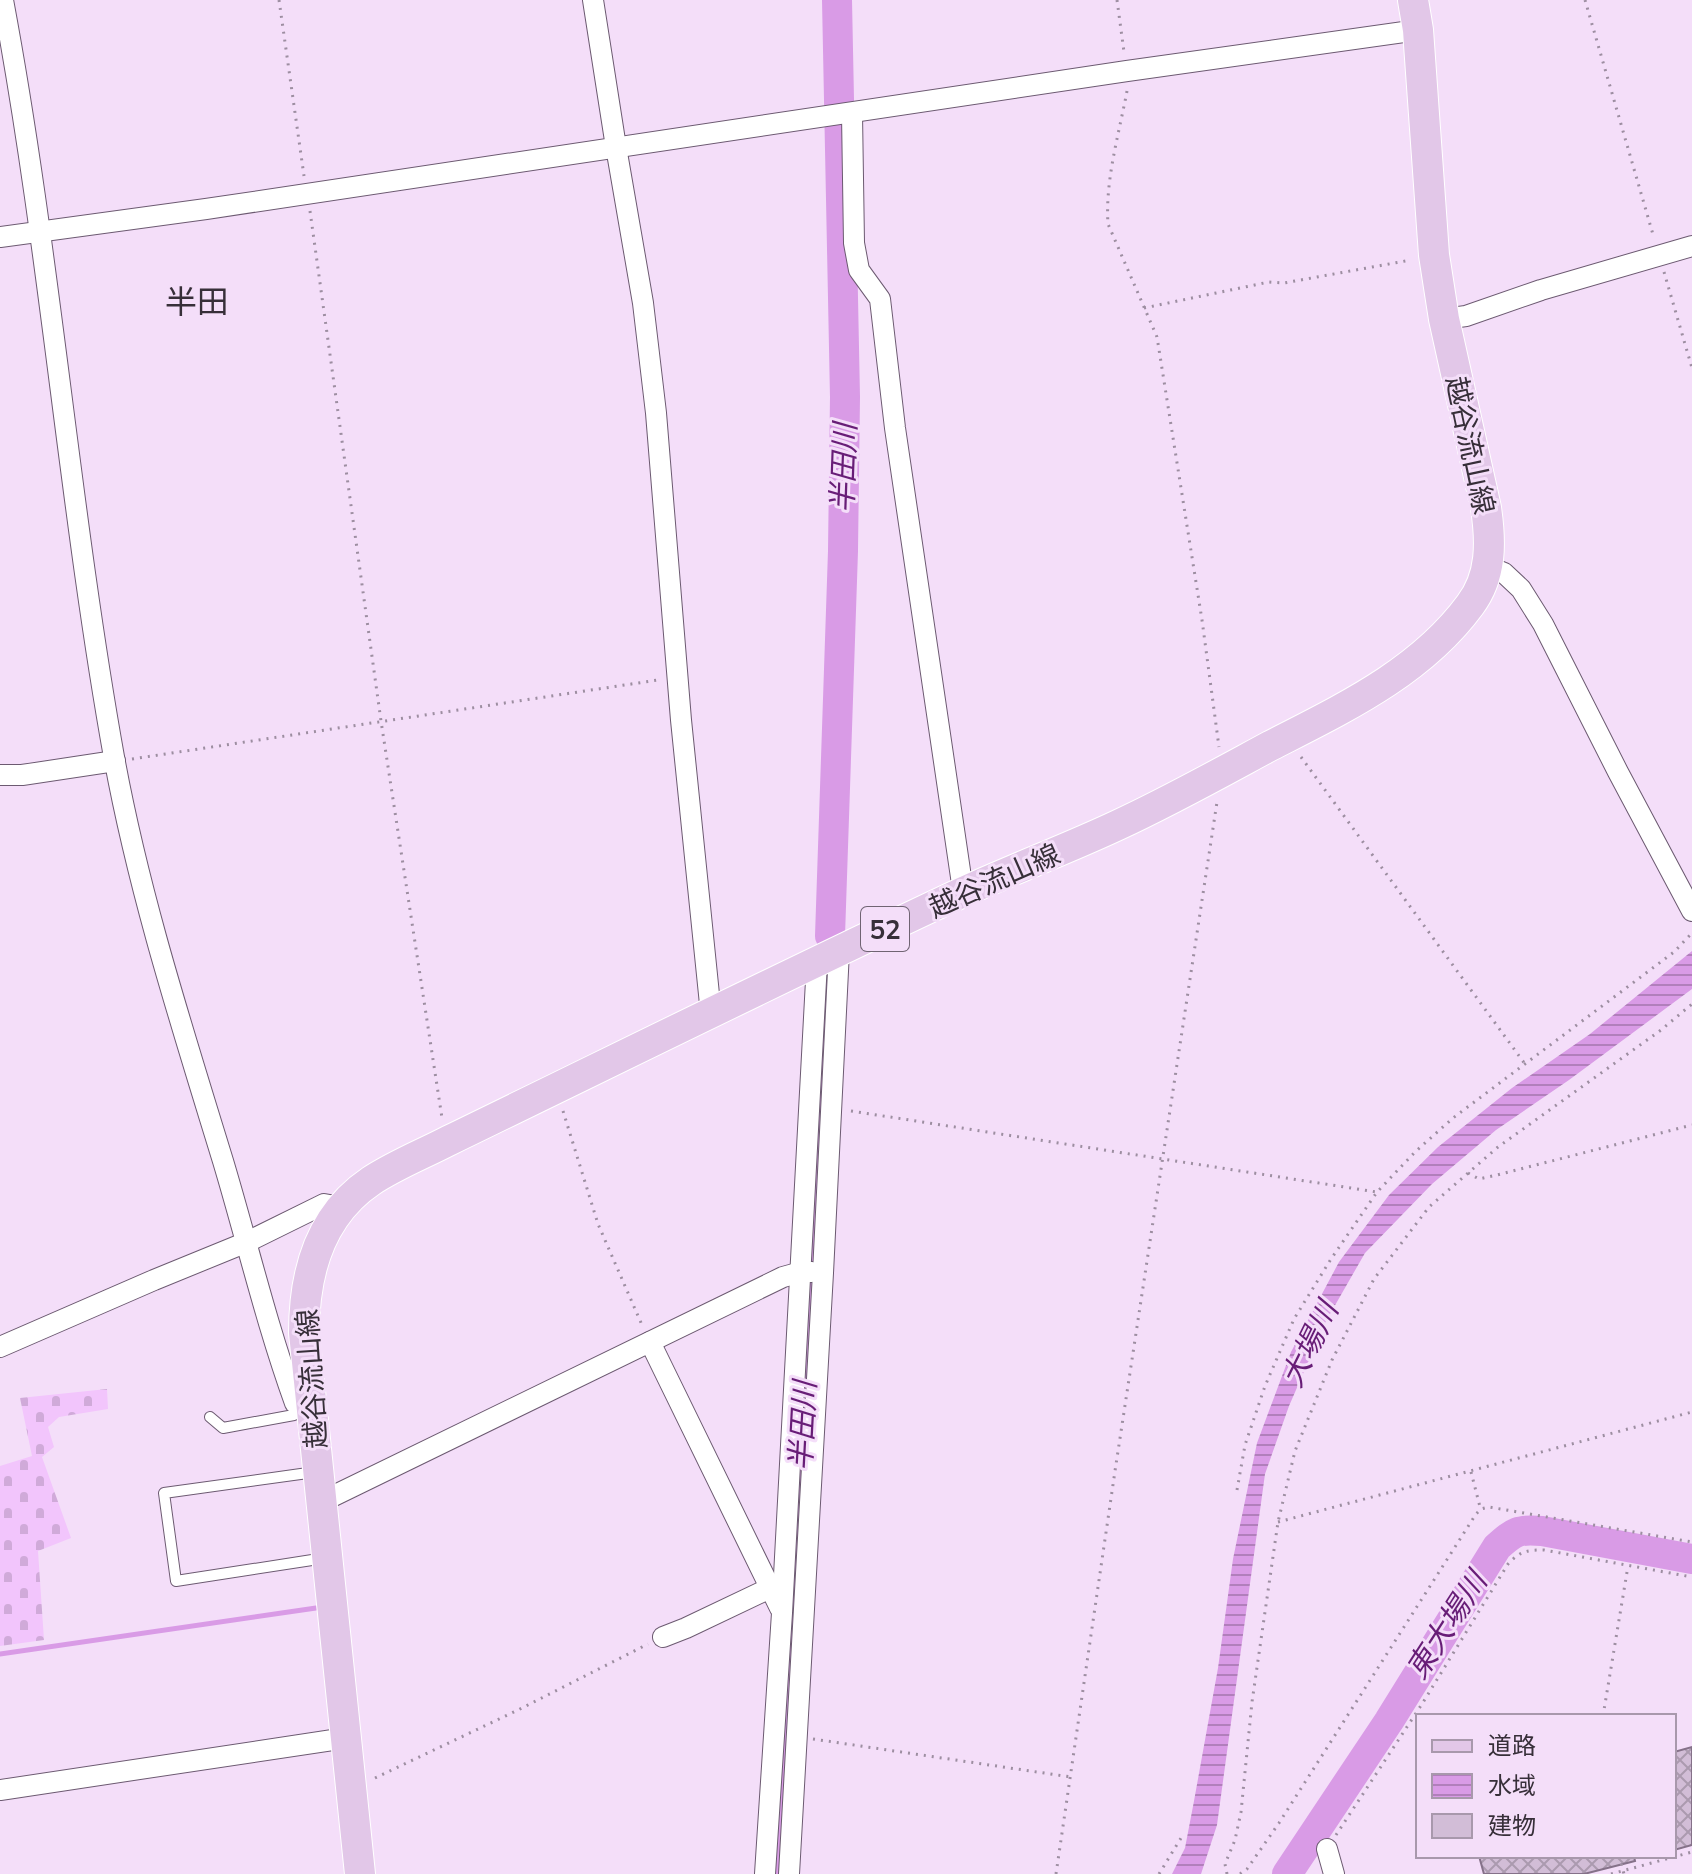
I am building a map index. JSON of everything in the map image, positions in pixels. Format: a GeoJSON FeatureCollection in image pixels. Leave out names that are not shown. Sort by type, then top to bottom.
{"type":"FeatureCollection","features":[{"type":"Feature","properties":{"kind":"main road","name":"越谷流山線"},"geometry":{"type":"LineString","coordinates":[[360,1874],[318,1472],[304,1404],[307,1284],[317,1248],[341,1207],[371,1181],[448,1141],[965,891],[1118,825],[1287,738],[1401,672],[1430,648],[1471,605],[1484,579],[1490,533],[1444,319],[1434,255],[1418,30],[1413,0]]}},
{"type":"Feature","properties":{"kind":"street"},"geometry":{"type":"LineString","coordinates":[[3,0],[31,162],[97,657],[115,761],[150,917],[247,1242],[270,1330],[295,1403],[304,1404]]}},
{"type":"Feature","properties":{"kind":"street"},"geometry":{"type":"LineString","coordinates":[[593,0],[643,303],[654,397],[711,1014]]}},
{"type":"Feature","properties":{"kind":"street"},"geometry":{"type":"LineString","coordinates":[[0,237],[1418,30]]}},
{"type":"Feature","properties":{"kind":"street"},"geometry":{"type":"LineString","coordinates":[[844,115],[856,258],[859,270],[880,299],[895,428],[965,891]]}},
{"type":"Feature","properties":{"kind":"street"},"geometry":{"type":"LineString","coordinates":[[1444,319],[1466,316],[1541,290],[1692,246]]}},
{"type":"Feature","properties":{"kind":"street"},"geometry":{"type":"LineString","coordinates":[[1487,566],[1504,573],[1521,589],[1543,624],[1692,911]]}},
{"type":"Feature","properties":{"kind":"street"},"geometry":{"type":"LineString","coordinates":[[0,775],[22,775],[115,761]]}},
{"type":"Feature","properties":{"kind":"street"},"geometry":{"type":"LineString","coordinates":[[812,1272],[832,1110],[828,957]]}},
{"type":"Feature","properties":{"kind":"street"},"geometry":{"type":"LineString","coordinates":[[765,1874],[782,1613],[788,1580],[812,1272],[828,957]]}},
{"type":"Feature","properties":{"kind":"street"},"geometry":{"type":"LineString","coordinates":[[0,1347],[247,1242],[324,1204],[341,1207]]}},
{"type":"Feature","properties":{"kind":"street"},"geometry":{"type":"LineString","coordinates":[[321,1502],[783,1277],[812,1272]]}},
{"type":"Feature","properties":{"kind":"street"},"geometry":{"type":"LineString","coordinates":[[650,1342],[788,1580],[796,1736],[789,1874]]}},
{"type":"Feature","properties":{"kind":"street"},"geometry":{"type":"LineString","coordinates":[[663,1637],[788,1580]]}},
{"type":"Feature","properties":{"kind":"street"},"geometry":{"type":"LineString","coordinates":[[0,1790],[346,1738]]}},
{"type":"Feature","properties":{"kind":"street"},"geometry":{"type":"LineString","coordinates":[[1327,1849],[1334,1874]]}},
{"type":"Feature","properties":{"kind":"lane"},"geometry":{"type":"LineString","coordinates":[[210,1417],[223,1428],[294,1415],[304,1404]]}},
{"type":"Feature","properties":{"kind":"lane"},"geometry":{"type":"LineString","coordinates":[[318,1472],[164,1493],[176,1581],[327,1557]]}},
{"type":"Feature","properties":{"kind":"path"},"geometry":{"type":"LineString","coordinates":[[279,0],[381,721],[448,1141]]}},
{"type":"Feature","properties":{"kind":"path"},"geometry":{"type":"LineString","coordinates":[[1056,1874],[1222,772],[1202,620],[1157,337],[1108,224],[1107,208],[1128,85],[1117,0]]}},
{"type":"Feature","properties":{"kind":"path"},"geometry":{"type":"LineString","coordinates":[[1585,0],[1692,368]]}},
{"type":"Feature","properties":{"kind":"path"},"geometry":{"type":"LineString","coordinates":[[1144,308],[1269,282],[1284,283],[1434,255]]}},
{"type":"Feature","properties":{"kind":"path"},"geometry":{"type":"LineString","coordinates":[[115,761],[678,677]]}},
{"type":"Feature","properties":{"kind":"path"},"geometry":{"type":"LineString","coordinates":[[1287,738],[1525,1064]]}},
{"type":"Feature","properties":{"kind":"path"},"geometry":{"type":"LineString","coordinates":[[1237,1490],[1245,1445],[1265,1386],[1294,1319],[1377,1192],[1453,1118],[1674,952],[1692,933]]}},
{"type":"Feature","properties":{"kind":"path"},"geometry":{"type":"LineString","coordinates":[[1227,1874],[1225,1864],[1235,1840],[1241,1812],[1252,1702],[1278,1522],[1295,1451],[1332,1360],[1374,1279],[1429,1207],[1498,1147],[1661,1030],[1692,1004]]}},
{"type":"Feature","properties":{"kind":"path"},"geometry":{"type":"LineString","coordinates":[[556,1089],[598,1224],[650,1342]]}},
{"type":"Feature","properties":{"kind":"path"},"geometry":{"type":"LineString","coordinates":[[832,1110],[1377,1192]]}},
{"type":"Feature","properties":{"kind":"path"},"geometry":{"type":"LineString","coordinates":[[1468,1173],[1479,1179],[1692,1125]]}},
{"type":"Feature","properties":{"kind":"path"},"geometry":{"type":"LineString","coordinates":[[1278,1522],[1692,1412]]}},
{"type":"Feature","properties":{"kind":"path"},"geometry":{"type":"LineString","coordinates":[[1471,1472],[1481,1509]]}},
{"type":"Feature","properties":{"kind":"path"},"geometry":{"type":"LineString","coordinates":[[1240,1874],[1247,1869],[1279,1823],[1481,1509],[1489,1507],[1692,1542]]}},
{"type":"Feature","properties":{"kind":"path"},"geometry":{"type":"LineString","coordinates":[[1327,1849],[1517,1554],[1527,1550],[1544,1550],[1692,1577]]}},
{"type":"Feature","properties":{"kind":"path"},"geometry":{"type":"LineString","coordinates":[[1603,1714],[1628,1565]]}},
{"type":"Feature","properties":{"kind":"path"},"geometry":{"type":"LineString","coordinates":[[351,1786],[365,1783],[518,1710],[663,1637]]}},
{"type":"Feature","properties":{"kind":"path"},"geometry":{"type":"LineString","coordinates":[[796,1736],[1071,1777]]}},
{"type":"Feature","properties":{"kind":"path"},"geometry":{"type":"LineString","coordinates":[[1159,1874],[1181,1838]]}},
{"type":"Feature","properties":{"kind":"path"},"geometry":{"type":"LineString","coordinates":[[1611,1874],[1672,1858]]}},
{"type":"Feature","properties":{"kind":"green space"},"geometry":{"type":"Polygon","coordinates":[[[107,1389],[108,1409],[59,1417],[48,1427],[54,1447],[42,1457],[71,1538],[38,1551],[44,1640],[0,1646],[0,1466],[32,1456],[20,1398],[107,1389]]]}},
{"type":"Feature","properties":{"kind":"water","name":"大場川"},"geometry":{"type":"Polygon","coordinates":[[[1692,951],[1692,989],[1496,1130],[1432,1184],[1365,1253],[1326,1321],[1289,1406],[1265,1474],[1217,1825],[1201,1874],[1172,1874],[1185,1848],[1218,1668],[1233,1559],[1257,1443],[1291,1352],[1339,1262],[1389,1195],[1438,1147],[1512,1088],[1590,1034],[1692,951]]]}},
{"type":"Feature","properties":{"kind":"building"},"geometry":{"type":"Polygon","coordinates":[[[1692,1747],[1692,1845],[1676,1849],[1676,1751],[1692,1747]]]}},
{"type":"Feature","properties":{"kind":"building"},"geometry":{"type":"Polygon","coordinates":[[[1480,1858],[1634,1858],[1635,1861],[1584,1874],[1484,1874],[1480,1858]]]}},
{"type":"Feature","properties":{"kind":"waterway","name":"半田川"},"geometry":{"type":"LineString","coordinates":[[830,936],[845,397],[837,0]]}},
{"type":"Feature","properties":{"kind":"waterway","name":"半田川"},"geometry":{"type":"LineString","coordinates":[[777,1874],[828,978]]}},
{"type":"Feature","properties":{"kind":"waterway","name":"東大場川"},"geometry":{"type":"LineString","coordinates":[[1287,1874],[1389,1721],[1497,1547],[1508,1537],[1522,1531],[1542,1531],[1692,1559]]}},
{"type":"Feature","properties":{"kind":"waterway"},"geometry":{"type":"LineString","coordinates":[[0,1654],[316,1608]]}},
{"type":"Feature","properties":{"kind":"district","name":"半田"},"geometry":{"type":"Point","coordinates":[197,301]}}]}
